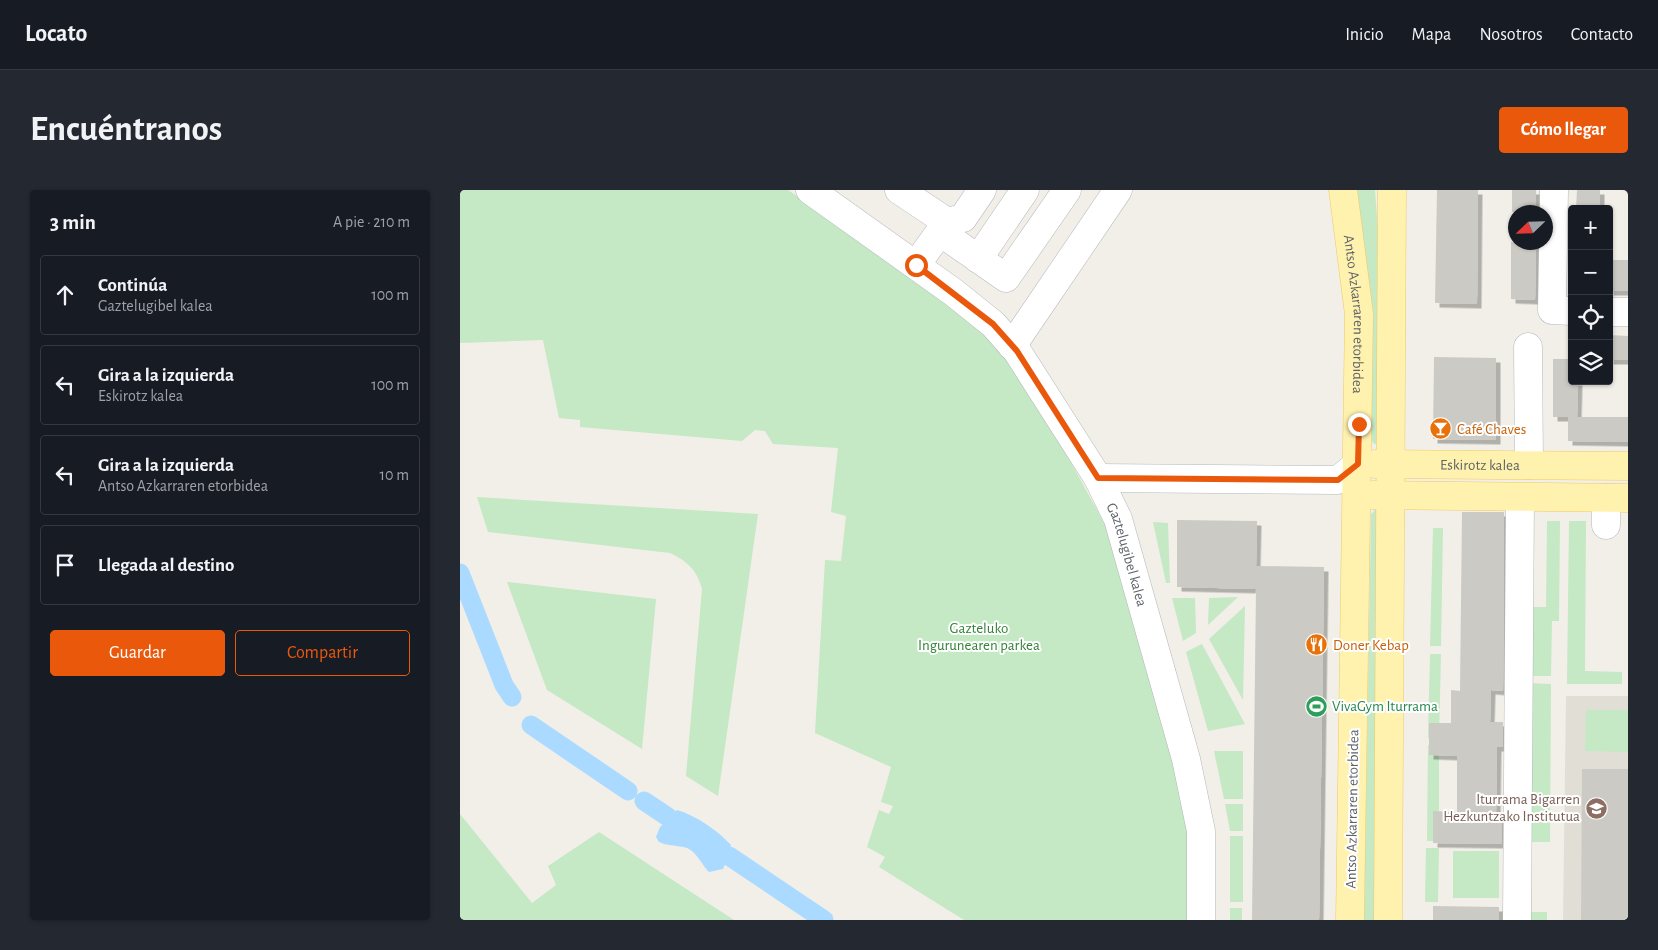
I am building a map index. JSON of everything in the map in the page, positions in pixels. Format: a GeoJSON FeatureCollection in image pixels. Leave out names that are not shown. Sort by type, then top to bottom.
{"type":"FeatureCollection","features":[{"type":"Feature","properties":{"kind":"main road","name":"Antso Azkarraren etorbidea"},"geometry":{"type":"LineString","coordinates":[[1343,190],[1359,314],[1351,480],[1350,920]]}},
{"type":"Feature","properties":{"kind":"main road"},"geometry":{"type":"LineString","coordinates":[[1388,920],[1392,496],[1392,190]]}},
{"type":"Feature","properties":{"kind":"main road","name":"Eskirotz kalea"},"geometry":{"type":"LineString","coordinates":[[1351,480],[1392,464],[1628,466]]}},
{"type":"Feature","properties":{"kind":"main road","name":"Eskirotz kalea"},"geometry":{"type":"LineString","coordinates":[[1351,480],[1392,496],[1617,498]]}},
{"type":"Feature","properties":{"kind":"street","name":"Gaztelugibel kalea"},"geometry":{"type":"LineString","coordinates":[[810,190],[916,265],[993,324],[1012,346],[1098,478],[1118,519],[1186,759],[1202,831],[1202,920]]}},
{"type":"Feature","properties":{"kind":"street"},"geometry":{"type":"LineString","coordinates":[[899,190],[978,259],[1006,278],[1067,190]]}},
{"type":"Feature","properties":{"kind":"street"},"geometry":{"type":"LineString","coordinates":[[916,265],[943,227],[963,218],[982,190]]}},
{"type":"Feature","properties":{"kind":"street"},"geometry":{"type":"LineString","coordinates":[[978,259],[1025,190]]}},
{"type":"Feature","properties":{"kind":"street"},"geometry":{"type":"LineString","coordinates":[[1012,346],[1118,190]]}},
{"type":"Feature","properties":{"kind":"street"},"geometry":{"type":"LineString","coordinates":[[1554,190],[1552,310],[1568,311]]}},
{"type":"Feature","properties":{"kind":"street"},"geometry":{"type":"LineString","coordinates":[[1613,312],[1628,312]]}},
{"type":"Feature","properties":{"kind":"street"},"geometry":{"type":"LineString","coordinates":[[1528,348],[1529,465]]}},
{"type":"Feature","properties":{"kind":"street","name":"Eskirotz kalea"},"geometry":{"type":"LineString","coordinates":[[1098,478],[1351,480]]}},
{"type":"Feature","properties":{"kind":"street"},"geometry":{"type":"LineString","coordinates":[[1530,498],[1538,600]]}},
{"type":"Feature","properties":{"kind":"street"},"geometry":{"type":"LineString","coordinates":[[1517,920],[1530,498]]}},
{"type":"Feature","properties":{"kind":"street"},"geometry":{"type":"LineString","coordinates":[[1606,525],[1617,498]]}},
{"type":"Feature","properties":{"kind":"shaded area","name":"Iturrama Bigarren Hezkuntzako Institutua"},"geometry":{"type":"Polygon","coordinates":[[[1566,696],[1628,696],[1628,920],[1563,920],[1566,696]]]}},
{"type":"Feature","properties":{"kind":"green space","name":"Gazteluko Ingurunearen parkea"},"geometry":{"type":"Polygon","coordinates":[[[460,190],[788,190],[936,290],[1004,352],[1063,448],[1108,530],[1188,808],[1192,920],[964,920],[879,867],[885,857],[867,847],[879,810],[889,814],[893,806],[881,802],[891,767],[815,733],[825,560],[841,561],[846,516],[831,512],[838,448],[773,444],[765,431],[755,430],[742,441],[580,427],[580,420],[559,418],[543,340],[460,343],[460,190]]]}},
{"type":"Feature","properties":{"kind":"green space"},"geometry":{"type":"Polygon","coordinates":[[[1352,190],[1375,190],[1384,317],[1381,442],[1374,444],[1372,441],[1372,320],[1352,190]]]}},
{"type":"Feature","properties":{"kind":"green space"},"geometry":{"type":"Polygon","coordinates":[[[477,497],[758,514],[718,796],[686,776],[702,589],[694,571],[681,559],[670,553],[488,532],[477,497]]]}},
{"type":"Feature","properties":{"kind":"green space"},"geometry":{"type":"Polygon","coordinates":[[[1376,509],[1381,512],[1375,920],[1364,920],[1371,514],[1376,509]]]}},
{"type":"Feature","properties":{"kind":"green space"},"geometry":{"type":"Polygon","coordinates":[[[1547,521],[1560,521],[1559,621],[1552,621],[1551,676],[1526,676],[1527,607],[1546,607],[1547,521]]]}},
{"type":"Feature","properties":{"kind":"green space"},"geometry":{"type":"Polygon","coordinates":[[[1569,521],[1586,521],[1585,671],[1622,672],[1622,684],[1567,684],[1569,521]]]}},
{"type":"Feature","properties":{"kind":"green space"},"geometry":{"type":"Polygon","coordinates":[[[1153,522],[1168,523],[1170,583],[1166,583],[1153,522]]]}},
{"type":"Feature","properties":{"kind":"green space"},"geometry":{"type":"Polygon","coordinates":[[[1433,528],[1443,528],[1441,646],[1430,646],[1433,528]]]}},
{"type":"Feature","properties":{"kind":"green space"},"geometry":{"type":"Polygon","coordinates":[[[507,582],[656,599],[642,749],[547,690],[507,582]]]}},
{"type":"Feature","properties":{"kind":"green space"},"geometry":{"type":"Polygon","coordinates":[[[1238,597],[1208,625],[1209,598],[1238,597]]]}},
{"type":"Feature","properties":{"kind":"green space"},"geometry":{"type":"Polygon","coordinates":[[[1172,598],[1195,598],[1196,633],[1183,641],[1172,598]]]}},
{"type":"Feature","properties":{"kind":"green space"},"geometry":{"type":"Polygon","coordinates":[[[1245,606],[1243,700],[1209,639],[1245,606]]]}},
{"type":"Feature","properties":{"kind":"green space"},"geometry":{"type":"Polygon","coordinates":[[[1202,644],[1245,724],[1208,731],[1186,652],[1202,644]]]}},
{"type":"Feature","properties":{"kind":"green space"},"geometry":{"type":"Polygon","coordinates":[[[1430,654],[1441,654],[1439,739],[1428,738],[1430,654]]]}},
{"type":"Feature","properties":{"kind":"green space"},"geometry":{"type":"Polygon","coordinates":[[[1526,683],[1551,684],[1550,842],[1525,842],[1526,683]]]}},
{"type":"Feature","properties":{"kind":"green space"},"geometry":{"type":"Polygon","coordinates":[[[1586,710],[1628,710],[1628,752],[1585,751],[1586,710]]]}},
{"type":"Feature","properties":{"kind":"green space"},"geometry":{"type":"Polygon","coordinates":[[[1428,745],[1439,745],[1439,841],[1427,841],[1428,745]]]}},
{"type":"Feature","properties":{"kind":"green space"},"geometry":{"type":"Polygon","coordinates":[[[1214,751],[1243,751],[1243,799],[1224,799],[1214,751]]]}},
{"type":"Feature","properties":{"kind":"green space"},"geometry":{"type":"Polygon","coordinates":[[[1225,804],[1243,804],[1243,831],[1230,831],[1225,804]]]}},
{"type":"Feature","properties":{"kind":"green space"},"geometry":{"type":"Polygon","coordinates":[[[460,814],[532,903],[556,885],[548,866],[599,832],[734,920],[460,920],[460,814]]]}},
{"type":"Feature","properties":{"kind":"green space"},"geometry":{"type":"Polygon","coordinates":[[[1230,836],[1243,836],[1243,902],[1230,902],[1230,836]]]}},
{"type":"Feature","properties":{"kind":"green space"},"geometry":{"type":"Polygon","coordinates":[[[1426,848],[1439,848],[1438,902],[1425,902],[1426,848]]]}},
{"type":"Feature","properties":{"kind":"green space"},"geometry":{"type":"Polygon","coordinates":[[[1453,851],[1499,851],[1499,898],[1453,898],[1453,851]]]}},
{"type":"Feature","properties":{"kind":"green space"},"geometry":{"type":"Polygon","coordinates":[[[1230,908],[1242,908],[1242,920],[1230,920],[1230,908]]]}},
{"type":"Feature","properties":{"kind":"green space"},"geometry":{"type":"Polygon","coordinates":[[[1523,912],[1547,912],[1547,920],[1523,920],[1523,912]]]}},
{"type":"Feature","properties":{"kind":"water"},"geometry":{"type":"Polygon","coordinates":[[[677,810],[706,824],[731,845],[729,856],[723,869],[709,872],[698,857],[688,848],[659,842],[656,837],[660,827],[677,810]]]}},
{"type":"Feature","properties":{"kind":"building"},"geometry":{"type":"Polygon","coordinates":[[[1437,190],[1478,190],[1477,304],[1435,303],[1437,190]]]}},
{"type":"Feature","properties":{"kind":"building"},"geometry":{"type":"Polygon","coordinates":[[[1512,190],[1536,190],[1536,205],[1512,205],[1512,190]]]}},
{"type":"Feature","properties":{"kind":"building"},"geometry":{"type":"Polygon","coordinates":[[[1577,190],[1600,190],[1600,205],[1576,205],[1577,190]]]}},
{"type":"Feature","properties":{"kind":"building"},"geometry":{"type":"Polygon","coordinates":[[[1511,250],[1536,250],[1535,300],[1511,299],[1511,250]]]}},
{"type":"Feature","properties":{"kind":"building"},"geometry":{"type":"Polygon","coordinates":[[[1613,260],[1628,260],[1628,291],[1613,291],[1613,260]]]}},
{"type":"Feature","properties":{"kind":"building"},"geometry":{"type":"Polygon","coordinates":[[[1613,335],[1628,336],[1628,360],[1613,360],[1613,335]]]}},
{"type":"Feature","properties":{"kind":"building"},"geometry":{"type":"Polygon","coordinates":[[[1434,357],[1496,358],[1496,440],[1433,439],[1434,357]]]}},
{"type":"Feature","properties":{"kind":"building"},"geometry":{"type":"Polygon","coordinates":[[[1553,359],[1568,359],[1568,385],[1578,385],[1577,417],[1628,417],[1628,442],[1568,441],[1568,417],[1553,417],[1553,359]]]}},
{"type":"Feature","properties":{"kind":"building"},"geometry":{"type":"Polygon","coordinates":[[[1462,512],[1504,512],[1503,691],[1491,690],[1490,722],[1503,722],[1503,747],[1497,747],[1496,813],[1502,813],[1502,844],[1433,843],[1433,811],[1457,812],[1457,756],[1429,755],[1429,723],[1451,723],[1451,690],[1460,691],[1462,512]]]}},
{"type":"Feature","properties":{"kind":"building"},"geometry":{"type":"Polygon","coordinates":[[[1177,520],[1257,521],[1256,566],[1324,567],[1319,920],[1252,920],[1256,589],[1177,587],[1177,520]]]}},
{"type":"Feature","properties":{"kind":"building"},"geometry":{"type":"Polygon","coordinates":[[[1582,769],[1628,769],[1628,920],[1581,920],[1582,769]]]}},
{"type":"Feature","properties":{"kind":"building"},"geometry":{"type":"Polygon","coordinates":[[[1433,906],[1499,907],[1499,920],[1433,920],[1433,906]]]}},
{"type":"Feature","properties":{"kind":"waterway"},"geometry":{"type":"LineString","coordinates":[[460,573],[504,685],[512,697]]}},
{"type":"Feature","properties":{"kind":"waterway"},"geometry":{"type":"LineString","coordinates":[[531,725],[628,791]]}},
{"type":"Feature","properties":{"kind":"waterway"},"geometry":{"type":"LineString","coordinates":[[644,801],[668,817]]}},
{"type":"Feature","properties":{"kind":"waterway"},"geometry":{"type":"LineString","coordinates":[[729,856],[824,920]]}},
{"type":"Feature","properties":{"kind":"place","name":"Café Chaves"},"geometry":{"type":"Point","coordinates":[1441,429]}},
{"type":"Feature","properties":{"kind":"place","name":"Doner Kebap"},"geometry":{"type":"Point","coordinates":[1317,645]}},
{"type":"Feature","properties":{"kind":"place","name":"VivaGym Iturrama"},"geometry":{"type":"Point","coordinates":[1316,706]}},
{"type":"Feature","properties":{"kind":"place","name":"Iturrama Bigarren Hezkuntzako Institutua"},"geometry":{"type":"Point","coordinates":[1596,808]}},
{"type":"Feature","properties":{"kind":"route"},"geometry":{"type":"LineString","coordinates":[[916,265],[993,324],[1017,351],[1098,478],[1338,480],[1358,464],[1359,424]]}}]}
